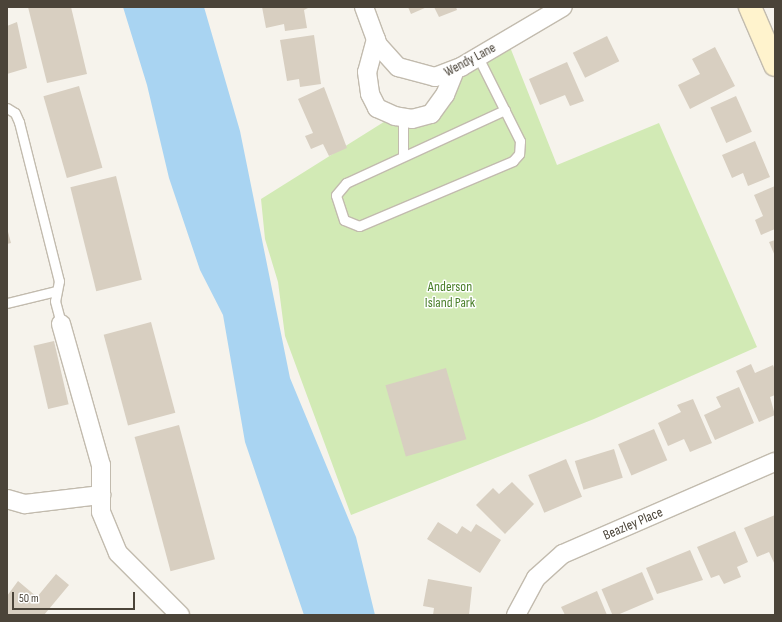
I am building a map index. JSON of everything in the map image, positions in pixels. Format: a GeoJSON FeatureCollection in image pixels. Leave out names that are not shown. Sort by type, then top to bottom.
{"type":"FeatureCollection","features":[{"type":"Feature","properties":{"kind":"street"},"geometry":{"type":"LineString","coordinates":[[364,7],[377,42],[367,72],[370,94],[377,108],[412,120],[431,114],[445,95],[455,70]]}},
{"type":"Feature","properties":{"kind":"street","name":"Wendy Lane"},"geometry":{"type":"LineString","coordinates":[[377,42],[398,67],[435,78],[455,70],[563,7]]}},
{"type":"Feature","properties":{"kind":"street"},"geometry":{"type":"LineString","coordinates":[[750,7],[775,65]]}},
{"type":"Feature","properties":{"kind":"street"},"geometry":{"type":"LineString","coordinates":[[61,324],[101,465],[101,512],[118,553],[180,615]]}},
{"type":"Feature","properties":{"kind":"street","name":"Beazley Place"},"geometry":{"type":"LineString","coordinates":[[516,615],[536,578],[563,554],[775,462]]}},
{"type":"Feature","properties":{"kind":"street"},"geometry":{"type":"LineString","coordinates":[[7,499],[25,504],[101,495]]}},
{"type":"Feature","properties":{"kind":"lane"},"geometry":{"type":"LineString","coordinates":[[478,57],[504,110],[521,148],[514,161],[359,226],[347,224],[337,191],[346,182],[504,110]]}},
{"type":"Feature","properties":{"kind":"lane"},"geometry":{"type":"LineString","coordinates":[[7,108],[15,113],[19,122],[59,281],[56,291],[61,324]]}},
{"type":"Feature","properties":{"kind":"lane"},"geometry":{"type":"LineString","coordinates":[[403,118],[403,156]]}},
{"type":"Feature","properties":{"kind":"lane"},"geometry":{"type":"LineString","coordinates":[[7,303],[56,291]]}},
{"type":"Feature","properties":{"kind":"green space","name":"Anderson Island Park"},"geometry":{"type":"Polygon","coordinates":[[[510,47],[557,165],[659,123],[757,347],[594,419],[351,515],[285,336],[278,282],[265,239],[261,199],[387,120],[416,124],[459,75],[510,47]]]}},
{"type":"Feature","properties":{"kind":"water"},"geometry":{"type":"Polygon","coordinates":[[[123,7],[204,7],[240,131],[290,378],[356,537],[375,615],[304,615],[245,442],[223,315],[200,270],[169,178],[147,85],[123,7]]]}},
{"type":"Feature","properties":{"kind":"building"},"geometry":{"type":"Polygon","coordinates":[[[28,7],[71,7],[87,74],[47,83],[28,7]]]}},
{"type":"Feature","properties":{"kind":"building"},"geometry":{"type":"Polygon","coordinates":[[[262,7],[310,7],[304,10],[307,28],[285,31],[284,24],[266,28],[262,7]]]}},
{"type":"Feature","properties":{"kind":"building"},"geometry":{"type":"Polygon","coordinates":[[[408,7],[427,7],[411,14],[408,7]]]}},
{"type":"Feature","properties":{"kind":"building"},"geometry":{"type":"Polygon","coordinates":[[[434,7],[456,7],[457,10],[439,17],[434,7]]]}},
{"type":"Feature","properties":{"kind":"building"},"geometry":{"type":"Polygon","coordinates":[[[17,22],[27,68],[7,74],[7,26],[17,22]]]}},
{"type":"Feature","properties":{"kind":"building"},"geometry":{"type":"Polygon","coordinates":[[[314,35],[321,84],[300,87],[299,79],[287,81],[280,40],[314,35]]]}},
{"type":"Feature","properties":{"kind":"building"},"geometry":{"type":"Polygon","coordinates":[[[607,36],[619,61],[585,78],[573,53],[607,36]]]}},
{"type":"Feature","properties":{"kind":"building"},"geometry":{"type":"Polygon","coordinates":[[[715,47],[735,86],[690,109],[678,85],[700,74],[692,59],[715,47]]]}},
{"type":"Feature","properties":{"kind":"building"},"geometry":{"type":"Polygon","coordinates":[[[567,62],[584,101],[570,106],[565,95],[540,105],[529,79],[567,62]]]}},
{"type":"Feature","properties":{"kind":"building"},"geometry":{"type":"Polygon","coordinates":[[[79,86],[102,168],[67,178],[43,96],[79,86]]]}},
{"type":"Feature","properties":{"kind":"building"},"geometry":{"type":"Polygon","coordinates":[[[324,87],[347,148],[329,156],[323,144],[311,149],[305,136],[313,133],[298,99],[324,87]]]}},
{"type":"Feature","properties":{"kind":"building"},"geometry":{"type":"Polygon","coordinates":[[[736,96],[752,132],[726,143],[710,107],[736,96]]]}},
{"type":"Feature","properties":{"kind":"building"},"geometry":{"type":"Polygon","coordinates":[[[755,141],[770,177],[748,186],[743,173],[732,178],[722,155],[755,141]]]}},
{"type":"Feature","properties":{"kind":"building"},"geometry":{"type":"Polygon","coordinates":[[[116,176],[142,280],[96,291],[70,187],[116,176]]]}},
{"type":"Feature","properties":{"kind":"building"},"geometry":{"type":"Polygon","coordinates":[[[775,186],[775,229],[761,235],[755,220],[763,216],[754,195],[775,186]]]}},
{"type":"Feature","properties":{"kind":"building"},"geometry":{"type":"Polygon","coordinates":[[[7,228],[11,243],[7,244],[7,228]]]}},
{"type":"Feature","properties":{"kind":"building"},"geometry":{"type":"Polygon","coordinates":[[[775,240],[775,256],[769,242],[775,240]]]}},
{"type":"Feature","properties":{"kind":"building"},"geometry":{"type":"Polygon","coordinates":[[[151,322],[175,413],[128,425],[104,335],[151,322]]]}},
{"type":"Feature","properties":{"kind":"building"},"geometry":{"type":"Polygon","coordinates":[[[54,341],[69,404],[48,409],[34,346],[54,341]]]}},
{"type":"Feature","properties":{"kind":"building"},"geometry":{"type":"Polygon","coordinates":[[[751,364],[755,373],[773,365],[775,370],[775,395],[770,397],[775,415],[759,422],[736,371],[751,364]]]}},
{"type":"Feature","properties":{"kind":"building"},"geometry":{"type":"Polygon","coordinates":[[[446,368],[466,439],[406,456],[385,385],[446,368]]]}},
{"type":"Feature","properties":{"kind":"building"},"geometry":{"type":"Polygon","coordinates":[[[739,387],[754,423],[715,440],[704,415],[721,407],[716,397],[739,387]]]}},
{"type":"Feature","properties":{"kind":"building"},"geometry":{"type":"Polygon","coordinates":[[[693,399],[712,443],[690,452],[684,439],[668,446],[658,423],[681,412],[677,405],[693,399]]]}},
{"type":"Feature","properties":{"kind":"building"},"geometry":{"type":"Polygon","coordinates":[[[179,425],[215,559],[171,571],[135,437],[179,425]]]}},
{"type":"Feature","properties":{"kind":"building"},"geometry":{"type":"Polygon","coordinates":[[[654,429],[667,460],[631,476],[618,444],[654,429]]]}},
{"type":"Feature","properties":{"kind":"building"},"geometry":{"type":"Polygon","coordinates":[[[614,449],[623,478],[584,490],[575,461],[614,449]]]}},
{"type":"Feature","properties":{"kind":"building"},"geometry":{"type":"Polygon","coordinates":[[[566,459],[582,497],[544,513],[528,475],[566,459]]]}},
{"type":"Feature","properties":{"kind":"building"},"geometry":{"type":"Polygon","coordinates":[[[512,482],[534,504],[505,534],[476,505],[493,488],[499,494],[512,482]]]}},
{"type":"Feature","properties":{"kind":"building"},"geometry":{"type":"Polygon","coordinates":[[[775,515],[775,565],[769,552],[757,557],[744,528],[775,515]]]}},
{"type":"Feature","properties":{"kind":"building"},"geometry":{"type":"Polygon","coordinates":[[[438,522],[457,534],[462,526],[471,532],[476,524],[501,540],[480,573],[427,539],[438,522]]]}},
{"type":"Feature","properties":{"kind":"building"},"geometry":{"type":"Polygon","coordinates":[[[735,531],[748,562],[737,567],[741,577],[724,584],[719,575],[711,578],[697,547],[735,531]]]}},
{"type":"Feature","properties":{"kind":"building"},"geometry":{"type":"Polygon","coordinates":[[[690,550],[703,580],[657,594],[646,568],[690,550]]]}},
{"type":"Feature","properties":{"kind":"building"},"geometry":{"type":"Polygon","coordinates":[[[642,572],[654,600],[617,615],[612,615],[601,589],[642,572]]]}},
{"type":"Feature","properties":{"kind":"building"},"geometry":{"type":"Polygon","coordinates":[[[56,574],[69,585],[44,615],[7,615],[7,596],[18,581],[37,597],[56,574]]]}},
{"type":"Feature","properties":{"kind":"building"},"geometry":{"type":"Polygon","coordinates":[[[428,579],[472,587],[469,615],[433,615],[434,608],[423,606],[428,579]]]}},
{"type":"Feature","properties":{"kind":"building"},"geometry":{"type":"Polygon","coordinates":[[[597,591],[607,615],[565,615],[561,607],[597,591]]]}}]}
